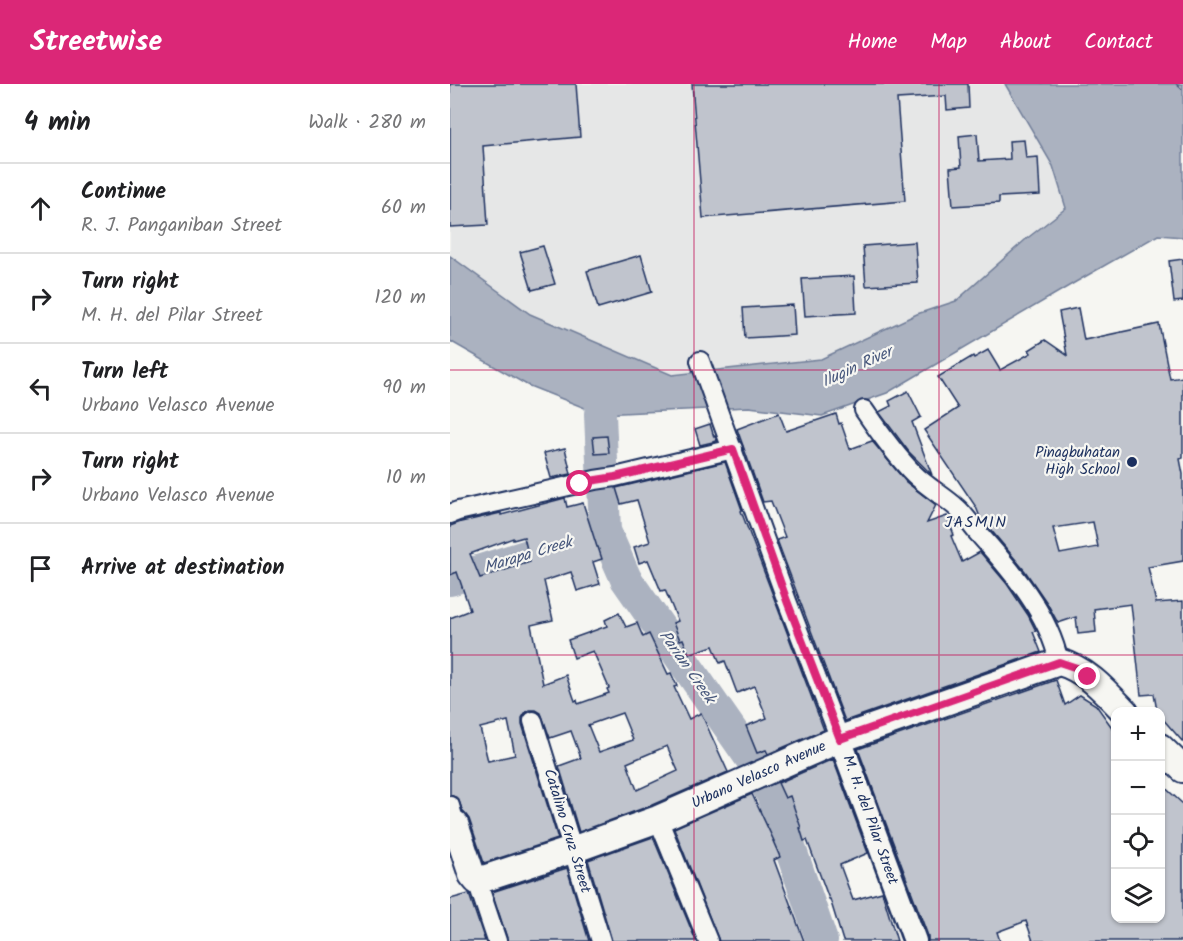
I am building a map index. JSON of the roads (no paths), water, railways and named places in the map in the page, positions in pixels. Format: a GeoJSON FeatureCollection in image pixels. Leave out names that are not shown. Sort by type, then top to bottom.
{"type":"FeatureCollection","features":[{"type":"Feature","properties":{"kind":"main road"},"geometry":{"type":"LineString","coordinates":[[1059,662],[1077,668],[1121,707]]}},
{"type":"Feature","properties":{"kind":"main road","name":"Urbano Velasco Avenue"},"geometry":{"type":"LineString","coordinates":[[477,881],[658,819],[840,739],[1059,662]]}},
{"type":"Feature","properties":{"kind":"main road"},"geometry":{"type":"LineString","coordinates":[[1165,751],[1183,769]]}},
{"type":"Feature","properties":{"kind":"main road"},"geometry":{"type":"LineString","coordinates":[[452,818],[472,875],[477,881]]}},
{"type":"Feature","properties":{"kind":"street","name":"M. H. del Pilar Street"},"geometry":{"type":"LineString","coordinates":[[700,361],[787,601],[915,941]]}},
{"type":"Feature","properties":{"kind":"street"},"geometry":{"type":"LineString","coordinates":[[864,410],[915,475],[960,510],[1008,567],[1031,599],[1049,630],[1059,662]]}},
{"type":"Feature","properties":{"kind":"street"},"geometry":{"type":"LineString","coordinates":[[450,514],[733,449]]}},
{"type":"Feature","properties":{"kind":"street","name":"Catalino Cruz Street"},"geometry":{"type":"LineString","coordinates":[[534,721],[601,941]]}},
{"type":"Feature","properties":{"kind":"street"},"geometry":{"type":"LineString","coordinates":[[658,819],[708,941]]}},
{"type":"Feature","properties":{"kind":"street"},"geometry":{"type":"LineString","coordinates":[[477,881],[497,941]]}},
{"type":"Feature","properties":{"kind":"water","name":"Ilugin River"},"geometry":{"type":"Polygon","coordinates":[[[1005,84],[1183,84],[1183,237],[1158,235],[887,393],[822,416],[749,407],[600,414],[527,385],[450,341],[450,256],[530,314],[672,375],[821,359],[917,314],[956,301],[1025,240],[1066,208],[1053,166],[1005,84]]]}},
{"type":"Feature","properties":{"kind":"waterway","name":"Parian Creek"},"geometry":{"type":"LineString","coordinates":[[604,382],[600,414],[605,531],[626,579],[754,763],[772,795],[822,941]]}},
{"type":"Feature","properties":{"kind":"waterway","name":"Marapa Creek"},"geometry":{"type":"LineString","coordinates":[[450,580],[569,542]]}},
{"type":"Feature","properties":{"kind":"place","name":"Pinagbuhatan High School"},"geometry":{"type":"Point","coordinates":[1132,462]}},
{"type":"Feature","properties":{"kind":"district","name":"JASMIN"},"geometry":{"type":"Point","coordinates":[976,522]}}]}
